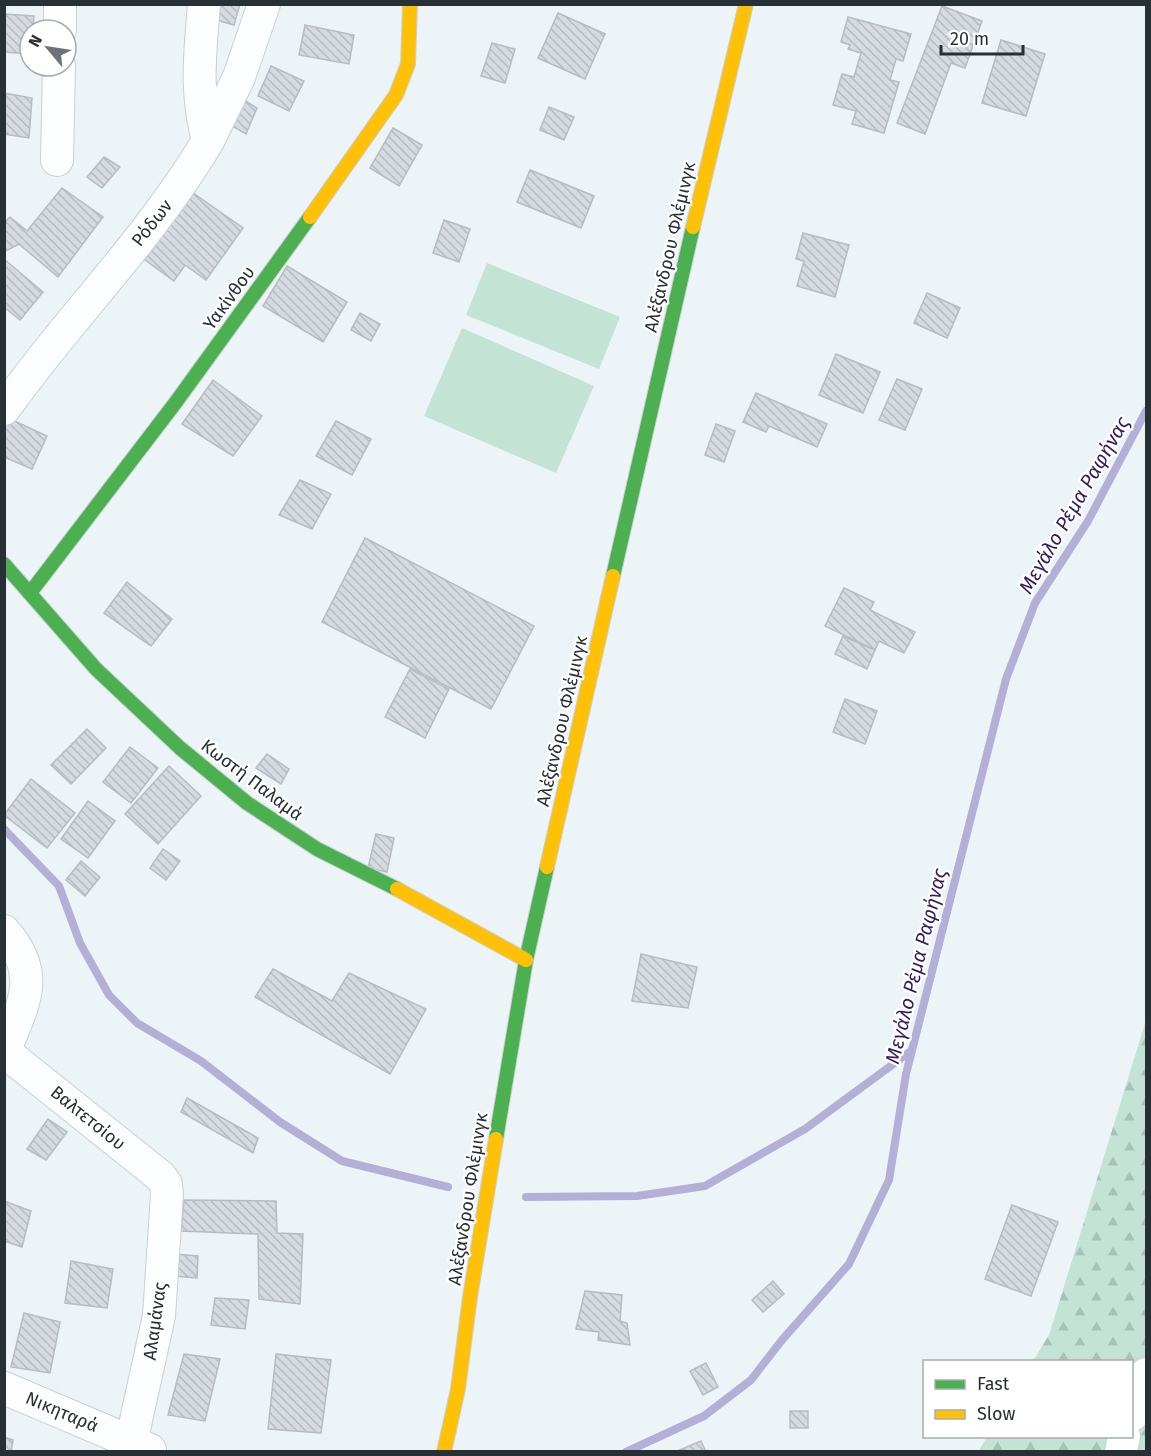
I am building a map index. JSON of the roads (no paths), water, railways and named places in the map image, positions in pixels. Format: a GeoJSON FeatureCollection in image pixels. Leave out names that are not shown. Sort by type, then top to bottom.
{"type":"FeatureCollection","features":[{"type":"Feature","properties":{"kind":"main road","name":"Υακίνθου"},"geometry":{"type":"LineString","coordinates":[[30,593],[176,402],[345,170],[396,95],[408,64],[411,4]]}},
{"type":"Feature","properties":{"kind":"main road","name":"Αλέξανδρου Φλέμινγκ"},"geometry":{"type":"LineString","coordinates":[[444,1452],[458,1389],[470,1297],[526,960],[672,315],[746,4]]}},
{"type":"Feature","properties":{"kind":"main road","name":"Κωστή Παλαμά"},"geometry":{"type":"LineString","coordinates":[[4,564],[96,669],[180,748],[247,803],[317,849],[407,894],[526,960]]}},
{"type":"Feature","properties":{"kind":"street"},"geometry":{"type":"LineString","coordinates":[[204,4],[198,74],[199,96],[208,141]]}},
{"type":"Feature","properties":{"kind":"street","name":"Ρόδων"},"geometry":{"type":"LineString","coordinates":[[4,409],[185,180],[208,141],[239,77],[264,4]]}},
{"type":"Feature","properties":{"kind":"street"},"geometry":{"type":"LineString","coordinates":[[57,160],[59,78]]}},
{"type":"Feature","properties":{"kind":"street"},"geometry":{"type":"LineString","coordinates":[[4,931],[17,945],[27,968],[26,996],[5,1052]]}},
{"type":"Feature","properties":{"kind":"street","name":"Βαλτετσίου"},"geometry":{"type":"LineString","coordinates":[[5,1052],[160,1176],[167,1189]]}},
{"type":"Feature","properties":{"kind":"street","name":"Αλαμάνας"},"geometry":{"type":"LineString","coordinates":[[138,1448],[159,1316],[167,1189]]}},
{"type":"Feature","properties":{"kind":"street"},"geometry":{"type":"LineString","coordinates":[[1133,1410],[1146,1374]]}},
{"type":"Feature","properties":{"kind":"street","name":"Νικηταρά"},"geometry":{"type":"LineString","coordinates":[[4,1388],[138,1448]]}},
{"type":"Feature","properties":{"kind":"waterway","name":"Μεγάλο Ρέμα Ραφήνας"},"geometry":{"type":"LineString","coordinates":[[626,1452],[704,1416],[751,1380],[782,1340],[849,1264],[889,1180],[906,1074],[1006,679],[1035,603],[1088,521],[1146,411]]}},
{"type":"Feature","properties":{"kind":"waterway"},"geometry":{"type":"LineString","coordinates":[[4,829],[59,886],[80,943],[109,995],[137,1023],[201,1061],[280,1122],[342,1161],[448,1187]]}},
{"type":"Feature","properties":{"kind":"waterway"},"geometry":{"type":"LineString","coordinates":[[526,1197],[637,1196],[705,1186],[805,1129],[911,1051]]}}]}
